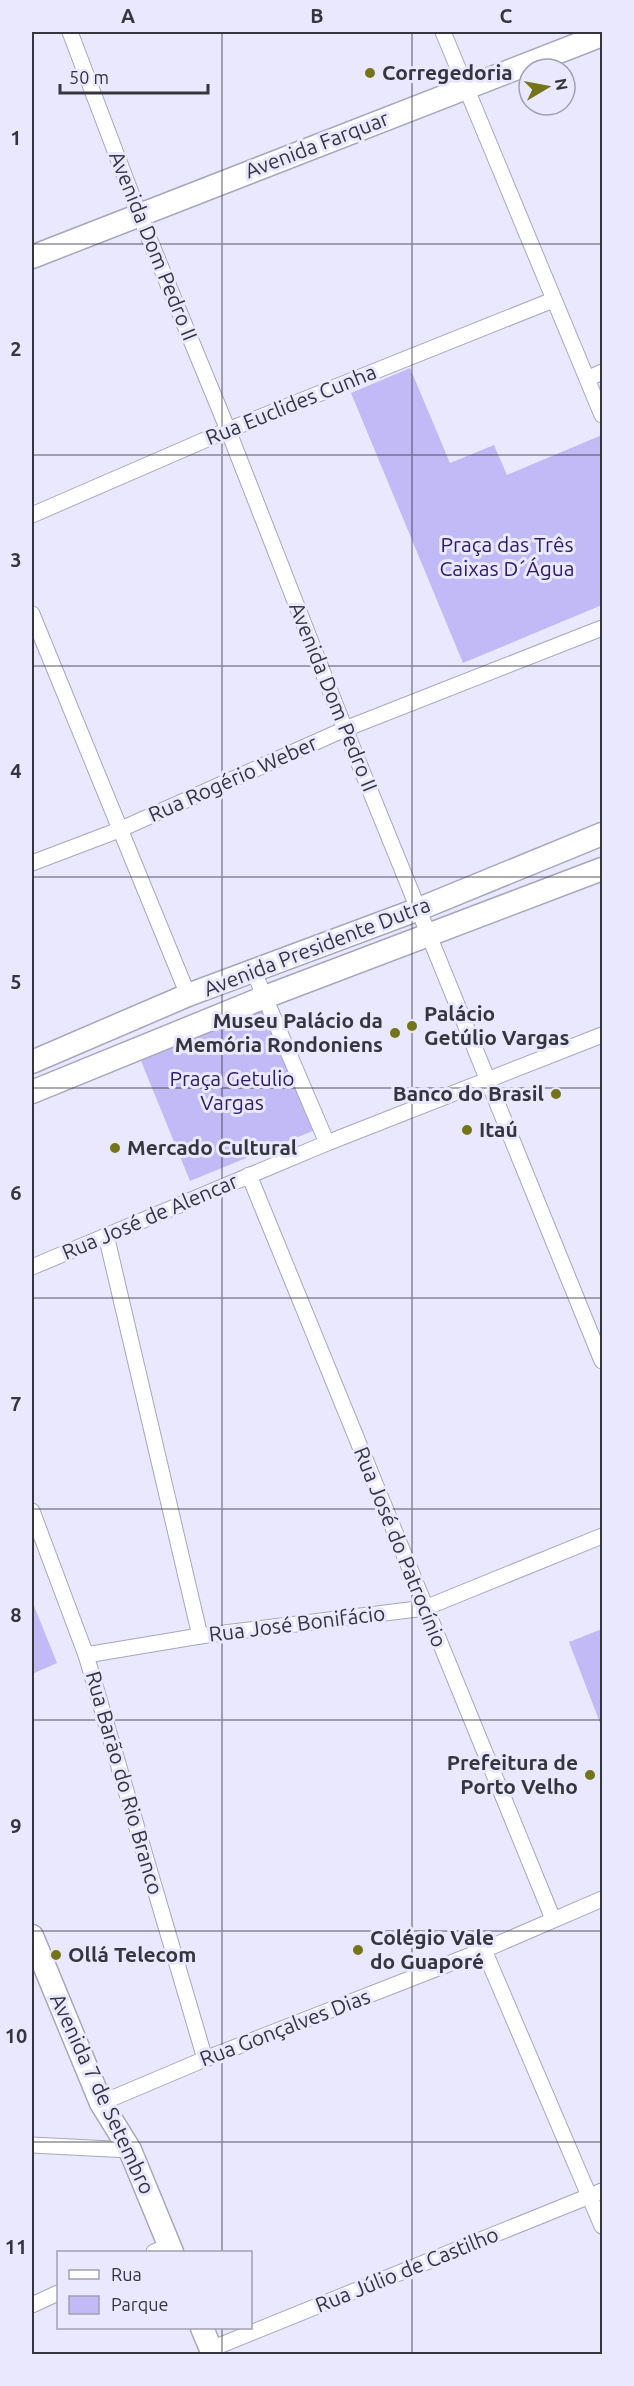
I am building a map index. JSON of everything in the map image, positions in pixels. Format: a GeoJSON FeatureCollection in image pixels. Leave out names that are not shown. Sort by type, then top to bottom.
{"type":"FeatureCollection","features":[{"type":"Feature","properties":{"kind":"street","name":"Avenida Dom Pedro II"},"geometry":{"type":"LineString","coordinates":[[70,32],[139,214],[228,430],[345,729],[603,1360]]}},
{"type":"Feature","properties":{"kind":"street"},"geometry":{"type":"LineString","coordinates":[[443,32],[603,415]]}},
{"type":"Feature","properties":{"kind":"street","name":"Avenida Farquar"},"geometry":{"type":"LineString","coordinates":[[32,257],[603,34]]}},
{"type":"Feature","properties":{"kind":"street","name":"Rua Euclides Cunha"},"geometry":{"type":"LineString","coordinates":[[32,515],[228,430],[554,300]]}},
{"type":"Feature","properties":{"kind":"street"},"geometry":{"type":"LineString","coordinates":[[587,379],[603,372]]}},
{"type":"Feature","properties":{"kind":"street"},"geometry":{"type":"LineString","coordinates":[[32,614],[118,830],[188,995]]}},
{"type":"Feature","properties":{"kind":"street","name":"Rua Rogério Weber"},"geometry":{"type":"LineString","coordinates":[[32,863],[118,830],[345,729],[603,628]]}},
{"type":"Feature","properties":{"kind":"street","name":"Avenida Presidente Dutra"},"geometry":{"type":"LineString","coordinates":[[32,1062],[188,995],[419,909],[603,834]]}},
{"type":"Feature","properties":{"kind":"street","name":"Avenida Presidente Dutra"},"geometry":{"type":"LineString","coordinates":[[32,1092],[265,997],[603,869]]}},
{"type":"Feature","properties":{"kind":"street"},"geometry":{"type":"LineString","coordinates":[[254,972],[327,1143]]}},
{"type":"Feature","properties":{"kind":"street","name":"Rua José de Alencar"},"geometry":{"type":"LineString","coordinates":[[32,1267],[327,1143],[603,1035]]}},
{"type":"Feature","properties":{"kind":"street","name":"Rua José do Patrocínio"},"geometry":{"type":"LineString","coordinates":[[249,1175],[553,1919]]}},
{"type":"Feature","properties":{"kind":"street"},"geometry":{"type":"LineString","coordinates":[[106,1234],[200,1636]]}},
{"type":"Feature","properties":{"kind":"street","name":"Rua Barão do Rio Branco"},"geometry":{"type":"LineString","coordinates":[[32,1511],[86,1655],[206,2059]]}},
{"type":"Feature","properties":{"kind":"street","name":"Rua José Bonifácio"},"geometry":{"type":"LineString","coordinates":[[86,1655],[200,1636],[425,1608],[603,1536]]}},
{"type":"Feature","properties":{"kind":"street","name":"Rua Gonçalves Dias"},"geometry":{"type":"LineString","coordinates":[[101,2103],[206,2059],[484,1950],[603,1899]]}},
{"type":"Feature","properties":{"kind":"street","name":"Avenida 7 de Setembro"},"geometry":{"type":"LineString","coordinates":[[32,1936],[101,2103],[130,2150],[165,2250]]}},
{"type":"Feature","properties":{"kind":"street"},"geometry":{"type":"LineString","coordinates":[[484,1950],[596,2193],[603,2226]]}},
{"type":"Feature","properties":{"kind":"street"},"geometry":{"type":"LineString","coordinates":[[32,2145],[130,2150]]}},
{"type":"Feature","properties":{"kind":"street","name":"Rua Júlio de Castilho"},"geometry":{"type":"LineString","coordinates":[[212,2352],[596,2193]]}},
{"type":"Feature","properties":{"kind":"street"},"geometry":{"type":"LineString","coordinates":[[32,2305],[57,2293]]}},
{"type":"Feature","properties":{"kind":"street"},"geometry":{"type":"LineString","coordinates":[[202,2329],[212,2352]]}},
{"type":"Feature","properties":{"kind":"green space","name":"Praça das Três Caixas D´Água"},"geometry":{"type":"Polygon","coordinates":[[[410,368],[450,463],[494,445],[507,475],[602,435],[602,605],[463,663],[351,393],[410,368]]]}},
{"type":"Feature","properties":{"kind":"green space","name":"Praça Getulio Vargas"},"geometry":{"type":"Polygon","coordinates":[[[275,1001],[325,1126],[190,1181],[139,1056],[275,1001]]]}},
{"type":"Feature","properties":{"kind":"green space"},"geometry":{"type":"Polygon","coordinates":[[[32,1601],[57,1663],[32,1674],[32,1601]]]}},
{"type":"Feature","properties":{"kind":"green space"},"geometry":{"type":"Polygon","coordinates":[[[602,1629],[602,1728],[569,1642],[602,1629]]]}},
{"type":"Feature","properties":{"kind":"place","name":"Corregedoria"},"geometry":{"type":"Point","coordinates":[370,73]}},
{"type":"Feature","properties":{"kind":"place","name":"Palácio Getúlio Vargas"},"geometry":{"type":"Point","coordinates":[412,1026]}},
{"type":"Feature","properties":{"kind":"place","name":"Museu Palácio da Memória Rondoniens"},"geometry":{"type":"Point","coordinates":[395,1033]}},
{"type":"Feature","properties":{"kind":"place","name":"Banco do Brasil"},"geometry":{"type":"Point","coordinates":[556,1094]}},
{"type":"Feature","properties":{"kind":"place","name":"Itaú"},"geometry":{"type":"Point","coordinates":[467,1130]}},
{"type":"Feature","properties":{"kind":"place","name":"Mercado Cultural"},"geometry":{"type":"Point","coordinates":[115,1148]}},
{"type":"Feature","properties":{"kind":"place","name":"Prefeitura de Porto Velho"},"geometry":{"type":"Point","coordinates":[590,1775]}},
{"type":"Feature","properties":{"kind":"place","name":"Colégio Vale do Guaporé"},"geometry":{"type":"Point","coordinates":[358,1950]}},
{"type":"Feature","properties":{"kind":"place","name":"Ollá Telecom"},"geometry":{"type":"Point","coordinates":[56,1955]}}]}
